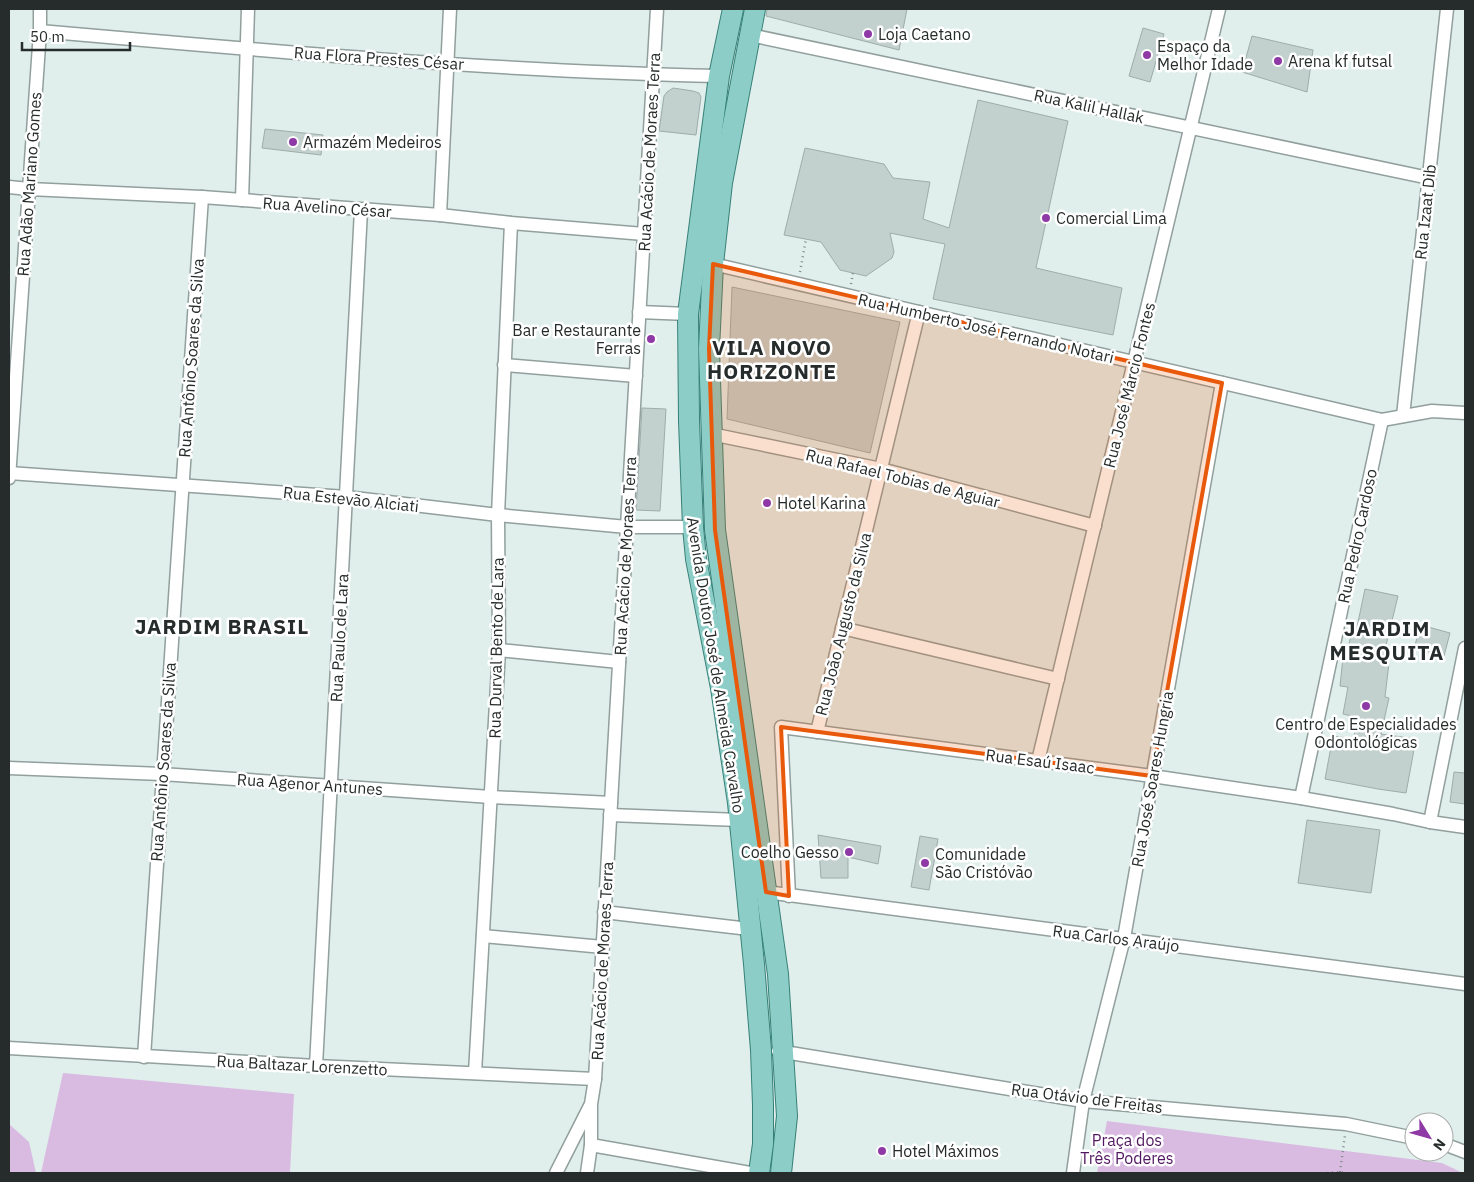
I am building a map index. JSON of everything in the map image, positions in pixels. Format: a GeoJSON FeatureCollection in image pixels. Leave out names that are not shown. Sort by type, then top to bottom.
{"type":"FeatureCollection","features":[{"type":"Feature","properties":{"kind":"main road","name":"Avenida Doutor José de Almeida Carvalho"},"geometry":{"type":"LineString","coordinates":[[733,9],[719,76],[688,314],[689,421],[693,527],[701,588],[721,688],[740,820],[761,1050],[763,1144],[759,1173]]}},
{"type":"Feature","properties":{"kind":"main road","name":"Avenida Doutor José de Almeida Carvalho"},"geometry":{"type":"LineString","coordinates":[[754,9],[722,183],[713,264],[709,349],[715,530],[778,974],[784,1052],[786,1116],[781,1173]]}},
{"type":"Feature","properties":{"kind":"street","name":"Rua Adão Mariano Gomes"},"geometry":{"type":"LineString","coordinates":[[9,478],[30,189],[40,9]]}},
{"type":"Feature","properties":{"kind":"street"},"geometry":{"type":"LineString","coordinates":[[242,200],[248,9]]}},
{"type":"Feature","properties":{"kind":"street"},"geometry":{"type":"LineString","coordinates":[[440,215],[450,9]]}},
{"type":"Feature","properties":{"kind":"street","name":"Rua Acácio de Moraes Terra"},"geometry":{"type":"LineString","coordinates":[[587,1173],[591,1145],[591,1104],[595,1079],[603,947],[657,9]]}},
{"type":"Feature","properties":{"kind":"street","name":"Rua José Márcio Fontes"},"geometry":{"type":"LineString","coordinates":[[1038,761],[1219,9]]}},
{"type":"Feature","properties":{"kind":"street","name":"Rua Izaat Dib"},"geometry":{"type":"LineString","coordinates":[[1403,416],[1447,9]]}},
{"type":"Feature","properties":{"kind":"street","name":"Rua Flora Prestes César"},"geometry":{"type":"LineString","coordinates":[[40,31],[246,49],[446,63],[719,76]]}},
{"type":"Feature","properties":{"kind":"street","name":"Rua Kalil Hallak"},"geometry":{"type":"LineString","coordinates":[[750,35],[1428,178]]}},
{"type":"Feature","properties":{"kind":"street","name":"Rua Avelino César"},"geometry":{"type":"LineString","coordinates":[[9,186],[30,189],[242,200],[440,215],[644,234]]}},
{"type":"Feature","properties":{"kind":"street","name":"Rua Antônio Soares da Silva"},"geometry":{"type":"LineString","coordinates":[[144,1057],[202,197]]}},
{"type":"Feature","properties":{"kind":"street","name":"Rua Paulo de Lara"},"geometry":{"type":"LineString","coordinates":[[316,1066],[361,210]]}},
{"type":"Feature","properties":{"kind":"street","name":"Rua Durval Bento de Lara"},"geometry":{"type":"LineString","coordinates":[[475,1073],[499,650],[498,515],[511,223]]}},
{"type":"Feature","properties":{"kind":"street","name":"Rua Humberto José Fernando Notari"},"geometry":{"type":"LineString","coordinates":[[713,264],[1382,420],[1432,411],[1465,413]]}},
{"type":"Feature","properties":{"kind":"street"},"geometry":{"type":"LineString","coordinates":[[639,312],[688,314]]}},
{"type":"Feature","properties":{"kind":"street","name":"Rua João Augusto da Silva"},"geometry":{"type":"LineString","coordinates":[[817,732],[918,312]]}},
{"type":"Feature","properties":{"kind":"street"},"geometry":{"type":"LineString","coordinates":[[504,365],[636,376]]}},
{"type":"Feature","properties":{"kind":"street","name":"Rua José Soares Hungria"},"geometry":{"type":"LineString","coordinates":[[1073,1173],[1083,1101],[1124,938],[1222,383]]}},
{"type":"Feature","properties":{"kind":"street","name":"Rua Pedro Cardoso"},"geometry":{"type":"LineString","coordinates":[[1301,798],[1382,420]]}},
{"type":"Feature","properties":{"kind":"street","name":"Rua Rafael Tobias de Aguiar"},"geometry":{"type":"LineString","coordinates":[[711,434],[881,469],[1095,526]]}},
{"type":"Feature","properties":{"kind":"street","name":"Rua Estevão Alciati"},"geometry":{"type":"LineString","coordinates":[[9,473],[346,497],[498,515],[627,527],[693,527]]}},
{"type":"Feature","properties":{"kind":"street"},"geometry":{"type":"LineString","coordinates":[[842,628],[1058,679]]}},
{"type":"Feature","properties":{"kind":"street"},"geometry":{"type":"LineString","coordinates":[[1430,822],[1465,648]]}},
{"type":"Feature","properties":{"kind":"street"},"geometry":{"type":"LineString","coordinates":[[499,650],[619,662]]}},
{"type":"Feature","properties":{"kind":"street","name":"Rua Esaú Isaac"},"geometry":{"type":"LineString","coordinates":[[789,896],[781,727],[1152,776],[1301,798],[1465,827]]}},
{"type":"Feature","properties":{"kind":"street","name":"Rua Agenor Antunes"},"geometry":{"type":"LineString","coordinates":[[9,768],[162,774],[491,797],[740,820]]}},
{"type":"Feature","properties":{"kind":"street","name":"Rua Carlos Araújo"},"geometry":{"type":"LineString","coordinates":[[766,892],[1465,984]]}},
{"type":"Feature","properties":{"kind":"street"},"geometry":{"type":"LineString","coordinates":[[604,912],[749,929]]}},
{"type":"Feature","properties":{"kind":"street"},"geometry":{"type":"LineString","coordinates":[[483,936],[603,947]]}},
{"type":"Feature","properties":{"kind":"street","name":"Rua Baltazar Lorenzetto"},"geometry":{"type":"LineString","coordinates":[[9,1048],[144,1057],[595,1079]]}},
{"type":"Feature","properties":{"kind":"street","name":"Rua Otávio de Freitas"},"geometry":{"type":"LineString","coordinates":[[761,1050],[784,1052],[1083,1101],[1346,1124],[1404,1136]]}},
{"type":"Feature","properties":{"kind":"street","name":"Rua Acácio de Moraes Terra"},"geometry":{"type":"LineString","coordinates":[[556,1173],[591,1104]]}},
{"type":"Feature","properties":{"kind":"street"},"geometry":{"type":"LineString","coordinates":[[591,1145],[750,1173]]}},
{"type":"Feature","properties":{"kind":"path"},"geometry":{"type":"LineString","coordinates":[[798,284],[806,239]]}},
{"type":"Feature","properties":{"kind":"path"},"geometry":{"type":"LineString","coordinates":[[1340,1172],[1346,1124]]}},
{"type":"Feature","properties":{"kind":"path"},"geometry":{"type":"LineString","coordinates":[[1327,1173],[1345,1173]]}},
{"type":"Feature","properties":{"kind":"highlighted area"},"geometry":{"type":"Polygon","coordinates":[[[713,264],[1222,383],[1152,776],[781,727],[789,896],[766,892],[715,530],[709,349],[713,264]]]}},
{"type":"Feature","properties":{"kind":"green space"},"geometry":{"type":"Polygon","coordinates":[[[63,1073],[294,1094],[290,1173],[41,1173],[63,1073]]]}},
{"type":"Feature","properties":{"kind":"green space","name":"Praça dos Três Poderes"},"geometry":{"type":"Polygon","coordinates":[[[1107,1121],[1404,1158],[1404,1162],[1442,1163],[1463,1173],[1097,1173],[1107,1121]]]}},
{"type":"Feature","properties":{"kind":"green space"},"geometry":{"type":"Polygon","coordinates":[[[9,1124],[29,1142],[36,1173],[9,1173],[9,1124]]]}},
{"type":"Feature","properties":{"kind":"building","name":"Loja Caetano"},"geometry":{"type":"Polygon","coordinates":[[[767,9],[907,9],[899,50],[766,16],[767,9]]]}},
{"type":"Feature","properties":{"kind":"building","name":"Espaço da Melhor Idade"},"geometry":{"type":"Polygon","coordinates":[[[1143,28],[1164,34],[1150,82],[1129,76],[1143,28]]]}},
{"type":"Feature","properties":{"kind":"building","name":"Arena kf futsal"},"geometry":{"type":"Polygon","coordinates":[[[1252,36],[1313,50],[1307,92],[1242,72],[1252,36]]]}},
{"type":"Feature","properties":{"kind":"building"},"geometry":{"type":"Polygon","coordinates":[[[673,88],[693,91],[699,93],[701,97],[696,135],[659,131],[664,96],[673,88]]]}},
{"type":"Feature","properties":{"kind":"building"},"geometry":{"type":"Polygon","coordinates":[[[978,100],[1068,121],[1036,268],[1122,288],[1113,335],[933,299],[945,244],[890,233],[894,252],[892,258],[866,276],[840,270],[821,242],[784,235],[805,148],[884,164],[893,178],[930,182],[923,219],[949,228],[978,100]]]}},
{"type":"Feature","properties":{"kind":"building","name":"Armazém Medeiros"},"geometry":{"type":"Polygon","coordinates":[[[265,129],[323,135],[321,155],[262,148],[265,129]]]}},
{"type":"Feature","properties":{"kind":"building"},"geometry":{"type":"Polygon","coordinates":[[[732,287],[900,322],[870,453],[727,419],[732,287]]]}},
{"type":"Feature","properties":{"kind":"building"},"geometry":{"type":"Polygon","coordinates":[[[642,408],[666,409],[660,511],[636,510],[642,408]]]}},
{"type":"Feature","properties":{"kind":"building"},"geometry":{"type":"Polygon","coordinates":[[[1365,589],[1398,596],[1382,662],[1389,663],[1385,697],[1389,698],[1381,734],[1416,739],[1406,793],[1325,779],[1333,736],[1354,739],[1356,717],[1343,714],[1348,687],[1340,686],[1343,657],[1346,658],[1353,626],[1357,627],[1365,589]]]}},
{"type":"Feature","properties":{"kind":"building"},"geometry":{"type":"Polygon","coordinates":[[[1421,625],[1450,633],[1444,656],[1414,648],[1421,625]]]}},
{"type":"Feature","properties":{"kind":"building"},"geometry":{"type":"Polygon","coordinates":[[[1454,772],[1465,773],[1465,804],[1450,802],[1454,772]]]}},
{"type":"Feature","properties":{"kind":"building"},"geometry":{"type":"Polygon","coordinates":[[[1307,820],[1380,830],[1371,893],[1298,883],[1307,820]]]}},
{"type":"Feature","properties":{"kind":"building","name":"Coelho Gesso"},"geometry":{"type":"Polygon","coordinates":[[[818,835],[881,846],[878,864],[848,857],[848,878],[821,878],[818,835]]]}},
{"type":"Feature","properties":{"kind":"building","name":"Comunidade São Cristóvão"},"geometry":{"type":"Polygon","coordinates":[[[920,836],[938,839],[929,890],[911,887],[920,836]]]}},
{"type":"Feature","properties":{"kind":"place","name":"Loja Caetano"},"geometry":{"type":"Point","coordinates":[868,34]}},
{"type":"Feature","properties":{"kind":"place","name":"Espaço da Melhor Idade"},"geometry":{"type":"Point","coordinates":[1147,55]}},
{"type":"Feature","properties":{"kind":"place","name":"Arena kf futsal"},"geometry":{"type":"Point","coordinates":[1278,61]}},
{"type":"Feature","properties":{"kind":"place","name":"Armazém Medeiros"},"geometry":{"type":"Point","coordinates":[293,142]}},
{"type":"Feature","properties":{"kind":"place","name":"Comercial Lima"},"geometry":{"type":"Point","coordinates":[1046,218]}},
{"type":"Feature","properties":{"kind":"place","name":"Bar e Restaurante Ferras"},"geometry":{"type":"Point","coordinates":[651,339]}},
{"type":"Feature","properties":{"kind":"place","name":"Hotel Karina"},"geometry":{"type":"Point","coordinates":[767,503]}},
{"type":"Feature","properties":{"kind":"place","name":"Centro de Especialidades Odontológicas"},"geometry":{"type":"Point","coordinates":[1366,706]}},
{"type":"Feature","properties":{"kind":"place","name":"Coelho Gesso"},"geometry":{"type":"Point","coordinates":[849,852]}},
{"type":"Feature","properties":{"kind":"place","name":"Comunidade São Cristóvão"},"geometry":{"type":"Point","coordinates":[925,863]}},
{"type":"Feature","properties":{"kind":"place","name":"Hotel Máximos"},"geometry":{"type":"Point","coordinates":[882,1151]}},
{"type":"Feature","properties":{"kind":"district","name":"VILA NOVO HORIZONTE"},"geometry":{"type":"Point","coordinates":[772,359]}},
{"type":"Feature","properties":{"kind":"district","name":"JARDIM BRASIL"},"geometry":{"type":"Point","coordinates":[222,626]}},
{"type":"Feature","properties":{"kind":"district","name":"JARDIM MESQUITA"},"geometry":{"type":"Point","coordinates":[1387,640]}}]}
